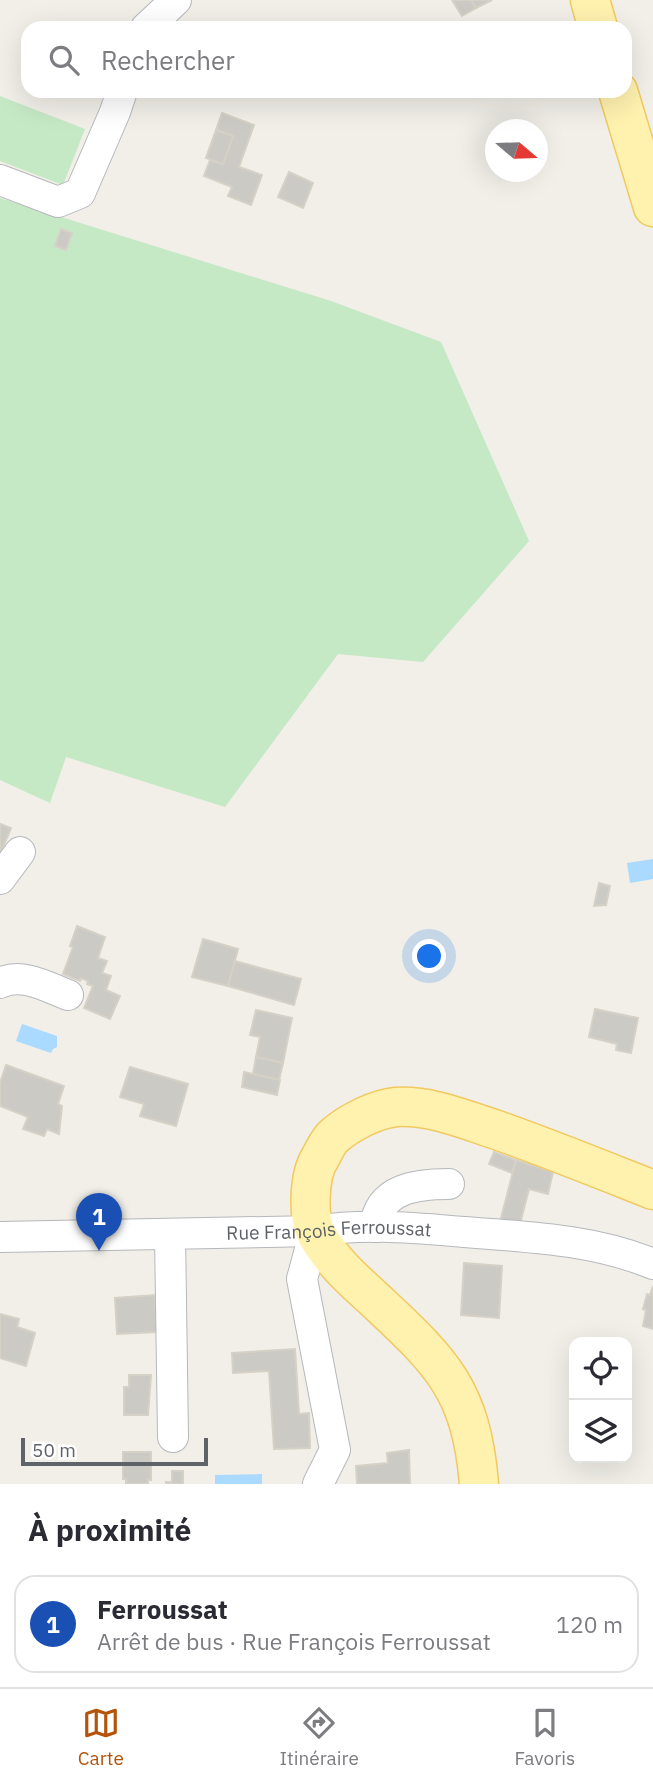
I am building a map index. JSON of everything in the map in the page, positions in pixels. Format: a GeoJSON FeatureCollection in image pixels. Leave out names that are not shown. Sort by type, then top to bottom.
{"type":"FeatureCollection","features":[{"type":"Feature","properties":{"kind":"main road"},"geometry":{"type":"LineString","coordinates":[[590,0],[596,21]]}},
{"type":"Feature","properties":{"kind":"main road"},"geometry":{"type":"LineString","coordinates":[[620,98],[653,208]]}},
{"type":"Feature","properties":{"kind":"main road"},"geometry":{"type":"LineString","coordinates":[[479,1484],[477,1451],[470,1423],[458,1393],[443,1368],[423,1345],[333,1260],[314,1231],[310,1200],[315,1165],[333,1137],[362,1118],[396,1107],[442,1112],[548,1148],[653,1190]]}},
{"type":"Feature","properties":{"kind":"street"},"geometry":{"type":"LineString","coordinates":[[154,21],[176,0]]}},
{"type":"Feature","properties":{"kind":"street"},"geometry":{"type":"LineString","coordinates":[[0,180],[58,202],[80,193],[119,98]]}},
{"type":"Feature","properties":{"kind":"street"},"geometry":{"type":"LineString","coordinates":[[0,879],[20,852]]}},
{"type":"Feature","properties":{"kind":"street"},"geometry":{"type":"LineString","coordinates":[[0,983],[7,979],[20,978],[68,995]]}},
{"type":"Feature","properties":{"kind":"street"},"geometry":{"type":"LineString","coordinates":[[375,1227],[380,1207],[400,1190],[425,1184],[449,1184]]}},
{"type":"Feature","properties":{"kind":"street","name":"Rue François Ferroussat"},"geometry":{"type":"LineString","coordinates":[[0,1237],[314,1231],[345,1226],[375,1227],[560,1239],[639,1258],[653,1264]]}},
{"type":"Feature","properties":{"kind":"street"},"geometry":{"type":"LineString","coordinates":[[314,1231],[302,1279],[335,1450],[318,1484]]}},
{"type":"Feature","properties":{"kind":"street"},"geometry":{"type":"LineString","coordinates":[[170,1234],[173,1437]]}},
{"type":"Feature","properties":{"kind":"green space"},"geometry":{"type":"Polygon","coordinates":[[[0,96],[85,129],[63,185],[0,161],[0,96]]]}},
{"type":"Feature","properties":{"kind":"green space"},"geometry":{"type":"Polygon","coordinates":[[[0,198],[331,301],[441,342],[529,541],[423,662],[338,654],[225,807],[66,757],[50,803],[0,780],[0,198]]]}},
{"type":"Feature","properties":{"kind":"water"},"geometry":{"type":"Polygon","coordinates":[[[653,859],[653,879],[630,883],[627,863],[653,859]]]}},
{"type":"Feature","properties":{"kind":"water"},"geometry":{"type":"Polygon","coordinates":[[[22,1024],[57,1036],[57,1047],[51,1053],[16,1041],[22,1024]]]}},
{"type":"Feature","properties":{"kind":"water"},"geometry":{"type":"Polygon","coordinates":[[[262,1474],[262,1484],[215,1484],[215,1475],[262,1474]]]}},
{"type":"Feature","properties":{"kind":"building"},"geometry":{"type":"Polygon","coordinates":[[[452,0],[471,0],[476,8],[462,16],[452,0]]]}},
{"type":"Feature","properties":{"kind":"building"},"geometry":{"type":"Polygon","coordinates":[[[471,0],[492,0],[476,8],[471,0]]]}},
{"type":"Feature","properties":{"kind":"building"},"geometry":{"type":"Polygon","coordinates":[[[222,113],[254,125],[239,167],[262,175],[251,205],[228,196],[232,187],[204,176],[210,160],[223,164],[233,136],[216,130],[222,113]]]}},
{"type":"Feature","properties":{"kind":"building"},"geometry":{"type":"Polygon","coordinates":[[[216,130],[233,136],[223,164],[206,158],[216,130]]]}},
{"type":"Feature","properties":{"kind":"building"},"geometry":{"type":"Polygon","coordinates":[[[289,172],[313,183],[303,208],[278,197],[289,172]]]}},
{"type":"Feature","properties":{"kind":"building"},"geometry":{"type":"Polygon","coordinates":[[[61,229],[72,233],[66,250],[55,246],[61,229]]]}},
{"type":"Feature","properties":{"kind":"building"},"geometry":{"type":"Polygon","coordinates":[[[0,824],[11,828],[1,852],[0,852],[0,824]]]}},
{"type":"Feature","properties":{"kind":"building"},"geometry":{"type":"Polygon","coordinates":[[[599,883],[610,886],[606,905],[594,906],[599,883]]]}},
{"type":"Feature","properties":{"kind":"building"},"geometry":{"type":"Polygon","coordinates":[[[77,926],[105,937],[98,958],[107,961],[102,973],[111,976],[106,990],[120,996],[110,1019],[84,1008],[93,986],[87,984],[88,981],[81,978],[80,981],[63,974],[77,926]]]}},
{"type":"Feature","properties":{"kind":"building"},"geometry":{"type":"Polygon","coordinates":[[[203,939],[238,949],[228,986],[192,977],[203,939]]]}},
{"type":"Feature","properties":{"kind":"building"},"geometry":{"type":"Polygon","coordinates":[[[235,961],[301,979],[294,1005],[228,986],[235,961]]]}},
{"type":"Feature","properties":{"kind":"building"},"geometry":{"type":"Polygon","coordinates":[[[595,1009],[638,1018],[631,1053],[616,1050],[617,1044],[589,1037],[595,1009]]]}},
{"type":"Feature","properties":{"kind":"building"},"geometry":{"type":"Polygon","coordinates":[[[256,1010],[292,1018],[283,1063],[256,1057],[260,1037],[250,1035],[256,1010]]]}},
{"type":"Feature","properties":{"kind":"building"},"geometry":{"type":"Polygon","coordinates":[[[256,1057],[283,1063],[279,1080],[253,1074],[256,1057]]]}},
{"type":"Feature","properties":{"kind":"building"},"geometry":{"type":"Polygon","coordinates":[[[6,1065],[64,1086],[58,1104],[62,1106],[59,1134],[47,1129],[44,1136],[23,1129],[28,1117],[0,1106],[0,1083],[6,1065]]]}},
{"type":"Feature","properties":{"kind":"building"},"geometry":{"type":"Polygon","coordinates":[[[130,1067],[188,1084],[176,1126],[140,1116],[144,1104],[120,1097],[130,1067]]]}},
{"type":"Feature","properties":{"kind":"building"},"geometry":{"type":"Polygon","coordinates":[[[244,1072],[280,1080],[277,1095],[242,1087],[244,1072]]]}},
{"type":"Feature","properties":{"kind":"building"},"geometry":{"type":"Polygon","coordinates":[[[494,1152],[516,1160],[512,1173],[489,1164],[494,1152]]]}},
{"type":"Feature","properties":{"kind":"building"},"geometry":{"type":"Polygon","coordinates":[[[516,1160],[553,1172],[548,1194],[529,1189],[519,1228],[499,1226],[516,1160]]]}},
{"type":"Feature","properties":{"kind":"building"},"geometry":{"type":"Polygon","coordinates":[[[464,1263],[502,1266],[499,1318],[461,1315],[464,1263]]]}},
{"type":"Feature","properties":{"kind":"building"},"geometry":{"type":"Polygon","coordinates":[[[653,1286],[653,1329],[643,1326],[646,1310],[643,1309],[647,1294],[650,1295],[653,1286]]]}},
{"type":"Feature","properties":{"kind":"building"},"geometry":{"type":"Polygon","coordinates":[[[155,1295],[157,1332],[117,1334],[115,1298],[155,1295]]]}},
{"type":"Feature","properties":{"kind":"building"},"geometry":{"type":"Polygon","coordinates":[[[0,1314],[19,1319],[17,1327],[35,1333],[26,1366],[0,1358],[0,1314]]]}},
{"type":"Feature","properties":{"kind":"building"},"geometry":{"type":"Polygon","coordinates":[[[295,1349],[299,1414],[309,1413],[310,1448],[274,1449],[269,1371],[233,1373],[232,1353],[295,1349]]]}},
{"type":"Feature","properties":{"kind":"building"},"geometry":{"type":"Polygon","coordinates":[[[129,1375],[151,1375],[148,1415],[124,1415],[124,1387],[129,1387],[129,1375]]]}},
{"type":"Feature","properties":{"kind":"building"},"geometry":{"type":"Polygon","coordinates":[[[409,1450],[410,1484],[357,1484],[356,1466],[388,1463],[387,1453],[409,1450]]]}},
{"type":"Feature","properties":{"kind":"building"},"geometry":{"type":"Polygon","coordinates":[[[123,1452],[151,1452],[151,1480],[148,1480],[148,1484],[126,1484],[126,1479],[123,1479],[123,1452]]]}},
{"type":"Feature","properties":{"kind":"building"},"geometry":{"type":"Polygon","coordinates":[[[172,1471],[183,1471],[183,1484],[166,1484],[172,1482],[172,1471]]]}},
{"type":"Feature","properties":{"kind":"place","name":"Ferroussat"},"geometry":{"type":"Point","coordinates":[99,1251]}}]}
